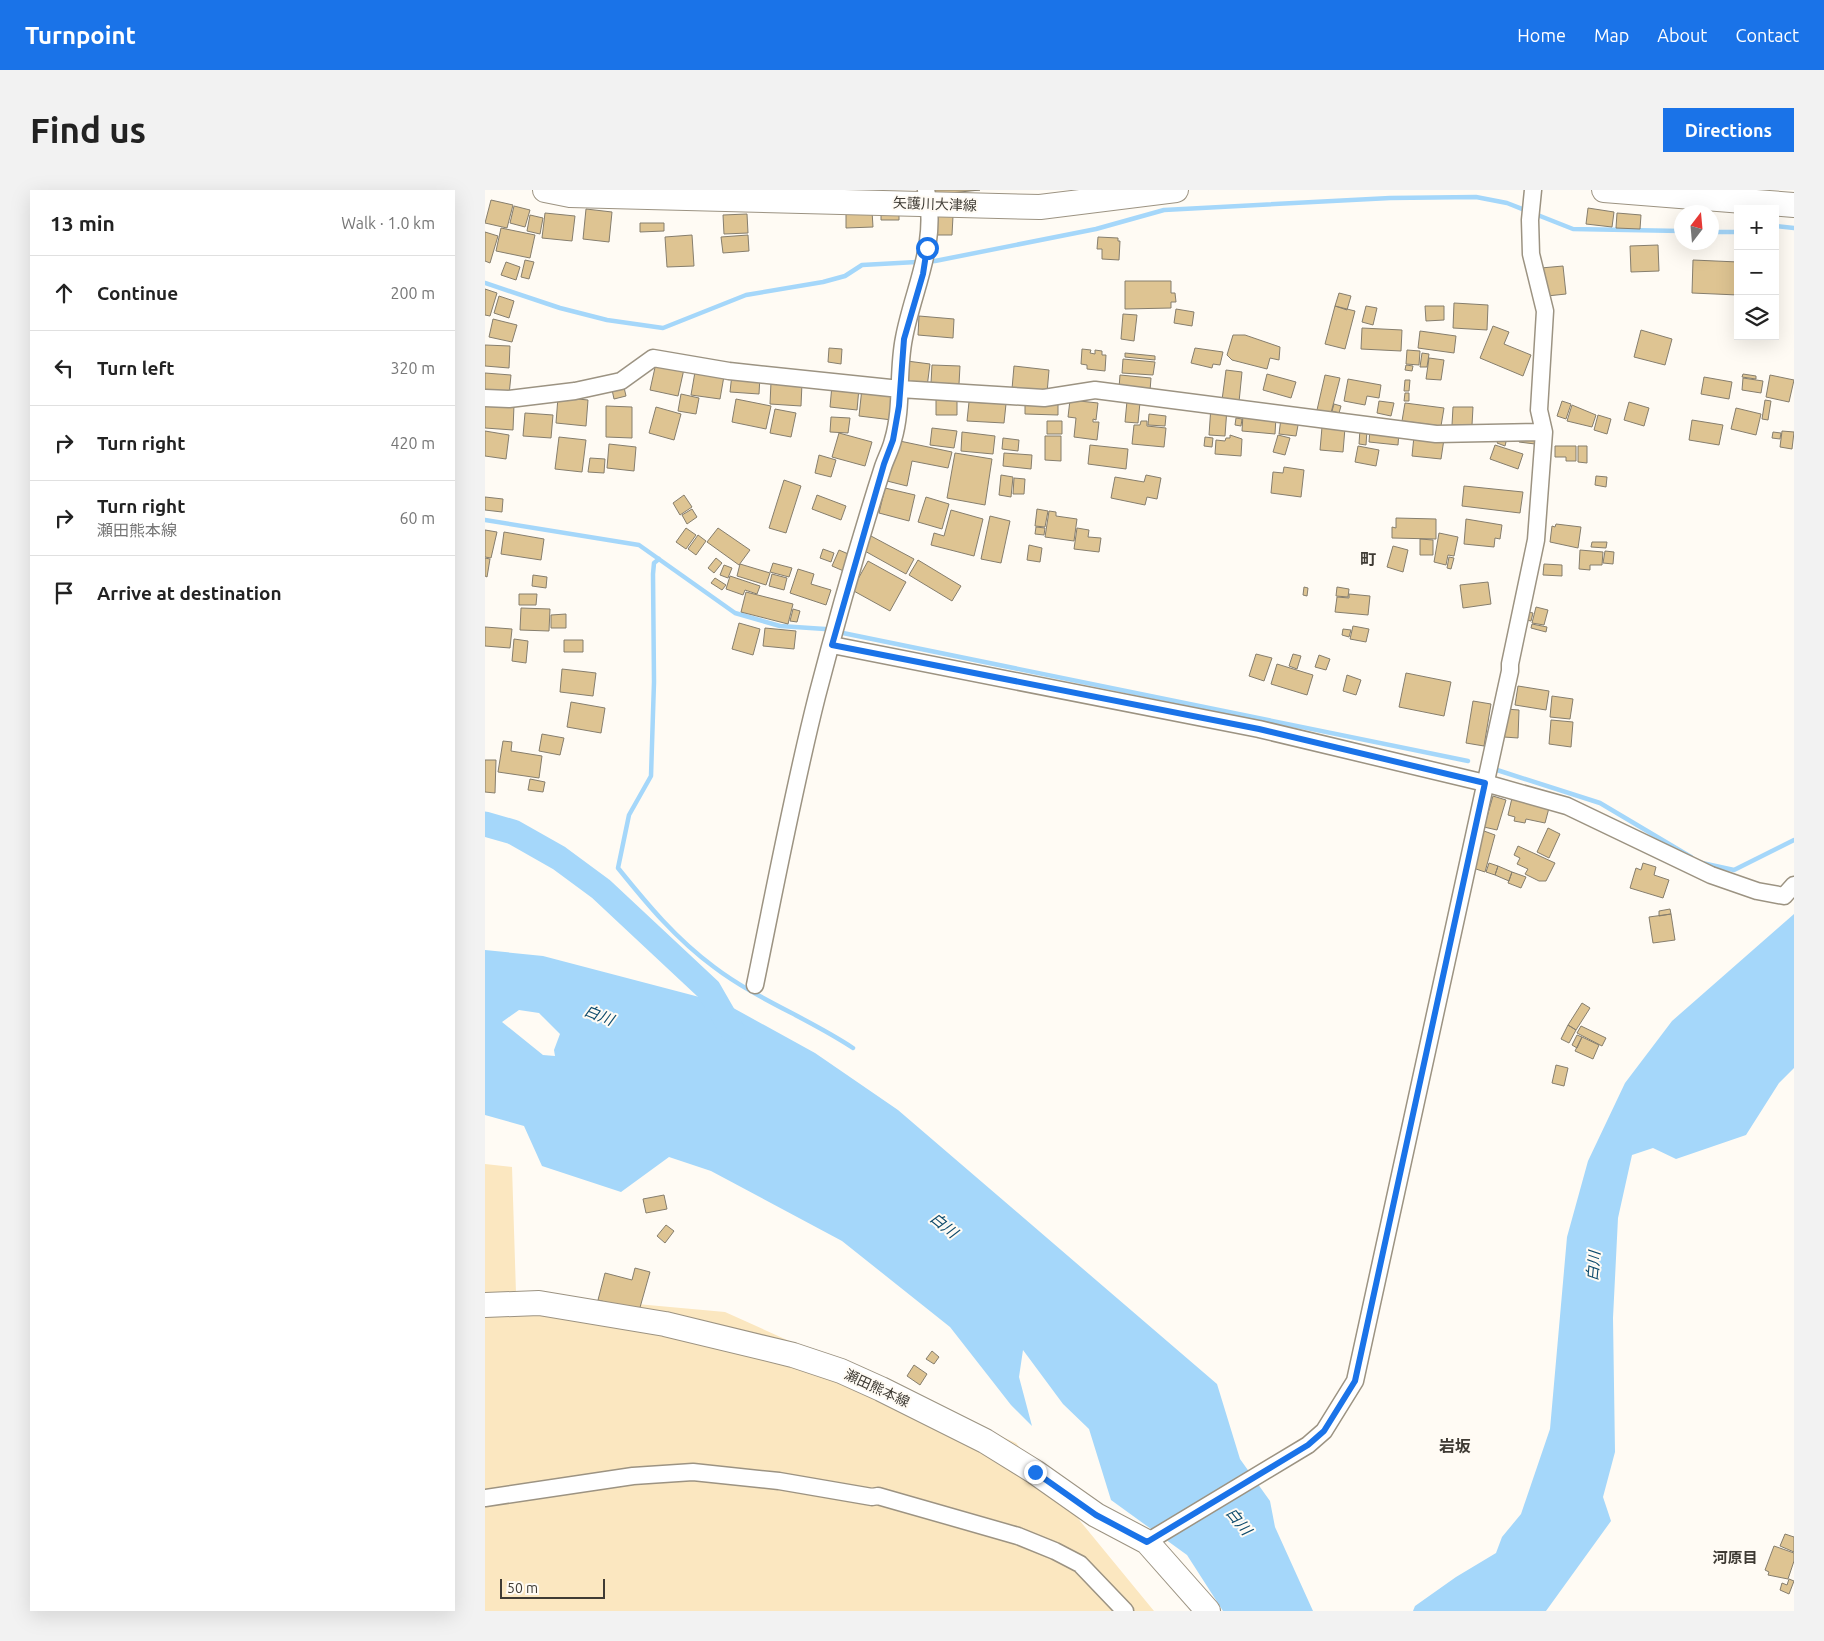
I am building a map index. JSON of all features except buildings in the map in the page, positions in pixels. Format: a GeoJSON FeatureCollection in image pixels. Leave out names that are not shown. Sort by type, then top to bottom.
{"type":"FeatureCollection","features":[{"type":"Feature","properties":{"kind":"main road","name":"矢護川大津線"},"geometry":{"type":"LineString","coordinates":[[545,190],[570,195],[928,197],[1040,207],[1176,190]]}},
{"type":"Feature","properties":{"kind":"main road"},"geometry":{"type":"LineString","coordinates":[[1605,190],[1794,205]]}},
{"type":"Feature","properties":{"kind":"main road","name":"瀬田熊本線"},"geometry":{"type":"LineString","coordinates":[[485,1305],[539,1303],[665,1324],[793,1355],[841,1371],[985,1441],[1035,1472],[1096,1515],[1151,1540],[1208,1611]]}},
{"type":"Feature","properties":{"kind":"street"},"geometry":{"type":"LineString","coordinates":[[1151,1540],[1308,1445],[1324,1431],[1355,1381],[1510,671],[1536,540],[1545,432],[1539,410],[1545,311],[1531,254],[1530,220],[1533,196]]}},
{"type":"Feature","properties":{"kind":"street"},"geometry":{"type":"LineString","coordinates":[[755,984],[793,800],[832,645],[884,464],[893,440],[899,406],[904,339],[923,274],[927,248],[928,197]]}},
{"type":"Feature","properties":{"kind":"street"},"geometry":{"type":"LineString","coordinates":[[485,398],[509,399],[575,392],[621,381],[653,358],[729,371],[900,389],[1044,398],[1095,390],[1436,434],[1545,432]]}},
{"type":"Feature","properties":{"kind":"street"},"geometry":{"type":"LineString","coordinates":[[832,645],[1259,729],[1485,783],[1567,806],[1711,875],[1757,891],[1783,896],[1794,885]]}},
{"type":"Feature","properties":{"kind":"street"},"geometry":{"type":"LineString","coordinates":[[485,1498],[633,1476],[693,1472],[779,1481],[873,1497],[878,1496],[1018,1536],[1055,1552],[1080,1564],[1125,1611]]}},
{"type":"Feature","properties":{"kind":"shaded area"},"geometry":{"type":"Polygon","coordinates":[[[485,1164],[512,1167],[516,1293],[725,1312],[1016,1443],[1154,1611],[485,1611],[485,1164]]]}},
{"type":"Feature","properties":{"kind":"water","name":"白川"},"geometry":{"type":"Polygon","coordinates":[[[1794,914],[1794,1068],[1779,1083],[1746,1135],[1676,1159],[1653,1148],[1632,1155],[1618,1218],[1613,1318],[1615,1452],[1603,1497],[1611,1521],[1546,1611],[1413,1611],[1415,1606],[1456,1577],[1496,1553],[1502,1537],[1521,1514],[1550,1429],[1567,1237],[1588,1161],[1625,1083],[1672,1021],[1794,914]]]}},
{"type":"Feature","properties":{"kind":"water","name":"白川"},"geometry":{"type":"Polygon","coordinates":[[[485,950],[543,956],[726,1004],[815,1053],[898,1110],[1217,1384],[1240,1459],[1270,1501],[1275,1527],[1313,1611],[1223,1611],[1187,1555],[1111,1500],[1089,1429],[1063,1404],[1023,1350],[1019,1377],[1032,1426],[1011,1405],[950,1327],[842,1241],[711,1171],[669,1157],[621,1192],[542,1166],[524,1126],[485,1115],[485,950]],[[519,1010],[502,1022],[543,1055],[555,1056],[554,1050],[560,1034],[539,1013],[519,1010]]]}},
{"type":"Feature","properties":{"kind":"waterway"},"geometry":{"type":"LineString","coordinates":[[485,283],[560,308],[607,320],[663,328],[746,295],[823,282],[845,276],[862,265],[935,261],[1096,229],[1164,210],[1390,198],[1476,197],[1507,203],[1573,229],[1674,231]]}},
{"type":"Feature","properties":{"kind":"waterway"},"geometry":{"type":"LineString","coordinates":[[1779,226],[1794,228]]}},
{"type":"Feature","properties":{"kind":"waterway"},"geometry":{"type":"LineString","coordinates":[[1719,232],[1734,232]]}},
{"type":"Feature","properties":{"kind":"waterway"},"geometry":{"type":"LineString","coordinates":[[485,520],[639,545],[735,613],[780,626],[825,629]]}},
{"type":"Feature","properties":{"kind":"waterway"},"geometry":{"type":"LineString","coordinates":[[659,559],[654,563],[653,574],[654,682],[651,776],[629,815],[618,868],[651,908],[675,933],[714,967],[747,989],[853,1048]]}},
{"type":"Feature","properties":{"kind":"waterway"},"geometry":{"type":"LineString","coordinates":[[838,632],[1468,761]]}},
{"type":"Feature","properties":{"kind":"waterway"},"geometry":{"type":"LineString","coordinates":[[1497,770],[1600,803],[1691,857]]}},
{"type":"Feature","properties":{"kind":"waterway"},"geometry":{"type":"LineString","coordinates":[[485,824],[513,832],[559,858],[601,889],[709,990],[732,1030]]}},
{"type":"Feature","properties":{"kind":"waterway"},"geometry":{"type":"LineString","coordinates":[[1702,863],[1734,870],[1794,840]]}},
{"type":"Feature","properties":{"kind":"district","name":"町"},"geometry":{"type":"Point","coordinates":[1368,559]}},
{"type":"Feature","properties":{"kind":"district","name":"岩坂"},"geometry":{"type":"Point","coordinates":[1455,1446]}},
{"type":"Feature","properties":{"kind":"district","name":"河原目"},"geometry":{"type":"Point","coordinates":[1735,1557]}},
{"type":"Feature","properties":{"kind":"route"},"geometry":{"type":"LineString","coordinates":[[927,248],[923,274],[904,339],[899,406],[893,440],[844,597],[832,645],[1259,729],[1485,783],[1355,1381],[1324,1431],[1308,1445],[1147,1542],[1137,1539],[1096,1515],[1035,1472]]}}]}
